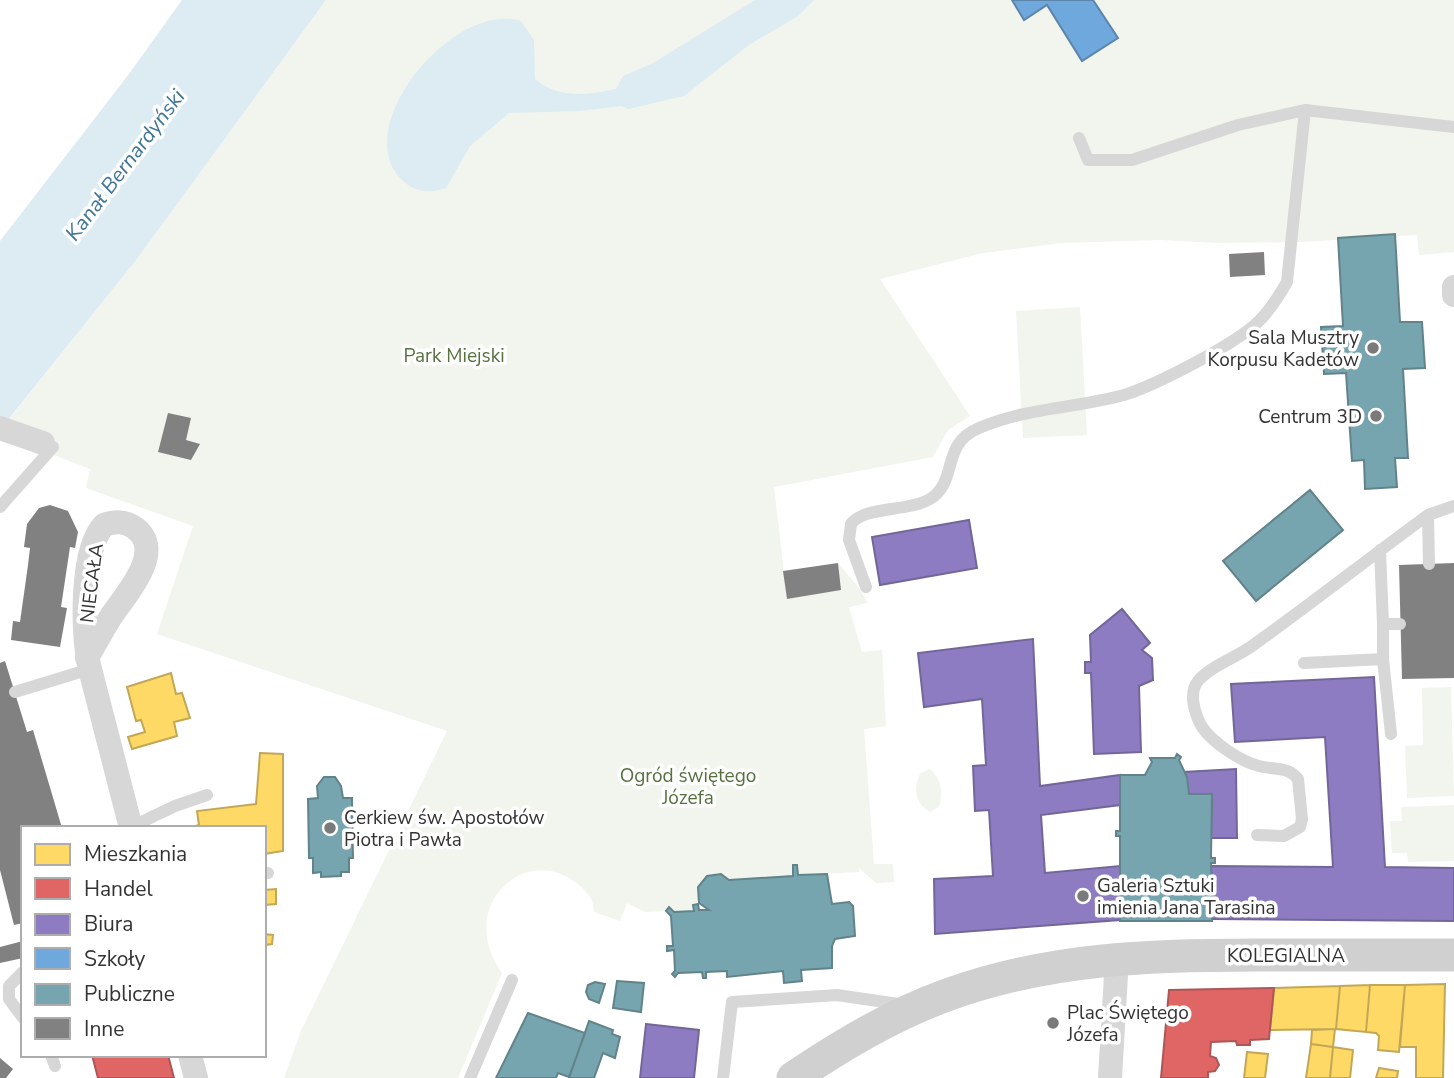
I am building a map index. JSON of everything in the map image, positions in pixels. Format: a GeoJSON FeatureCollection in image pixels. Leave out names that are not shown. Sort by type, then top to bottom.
{"type":"FeatureCollection","features":[{"type":"Feature","properties":{"kind":"street"},"geometry":{"type":"LineString","coordinates":[[1454,287],[1454,295]]}},
{"type":"Feature","properties":{"kind":"street"},"geometry":{"type":"LineString","coordinates":[[0,428],[48,445]]}},
{"type":"Feature","properties":{"kind":"street","name":"NIECAŁA"},"geometry":{"type":"LineString","coordinates":[[89,664],[135,583],[146,552],[144,537],[137,529],[121,522],[104,525],[95,538],[86,598],[89,664],[130,826]]}},
{"type":"Feature","properties":{"kind":"street","name":"KOLEGIALNA"},"geometry":{"type":"LineString","coordinates":[[1117,958],[1454,955]]}},
{"type":"Feature","properties":{"kind":"street"},"geometry":{"type":"LineString","coordinates":[[793,1078],[860,1035],[916,1007],[1017,974],[1117,958],[1110,1078]]}},
{"type":"Feature","properties":{"kind":"street"},"geometry":{"type":"LineString","coordinates":[[191,1057],[196,1078]]}},
{"type":"Feature","properties":{"kind":"lane"},"geometry":{"type":"LineString","coordinates":[[866,587],[849,540],[851,524],[860,516],[914,506],[942,490],[951,456],[966,435],[1022,414],[1125,394],[1180,371],[1257,323],[1273,306],[1287,282],[1305,110]]}},
{"type":"Feature","properties":{"kind":"lane"},"geometry":{"type":"LineString","coordinates":[[1079,138],[1088,160],[1132,160],[1238,125],[1305,110],[1454,127]]}},
{"type":"Feature","properties":{"kind":"lane"},"geometry":{"type":"LineString","coordinates":[[0,507],[48,445]]}},
{"type":"Feature","properties":{"kind":"lane"},"geometry":{"type":"LineString","coordinates":[[1257,835],[1284,836],[1300,827],[1302,819],[1298,779],[1287,770],[1259,766],[1240,758],[1203,728],[1196,714],[1193,693],[1196,682],[1250,647],[1428,515],[1454,506]]}},
{"type":"Feature","properties":{"kind":"lane"},"geometry":{"type":"LineString","coordinates":[[1428,515],[1429,564]]}},
{"type":"Feature","properties":{"kind":"lane"},"geometry":{"type":"LineString","coordinates":[[1380,550],[1383,659],[1391,734]]}},
{"type":"Feature","properties":{"kind":"lane"},"geometry":{"type":"LineString","coordinates":[[1382,624],[1400,624]]}},
{"type":"Feature","properties":{"kind":"lane"},"geometry":{"type":"LineString","coordinates":[[1304,663],[1383,659]]}},
{"type":"Feature","properties":{"kind":"lane"},"geometry":{"type":"LineString","coordinates":[[15,692],[89,664]]}},
{"type":"Feature","properties":{"kind":"lane"},"geometry":{"type":"LineString","coordinates":[[135,826],[175,806],[207,795]]}},
{"type":"Feature","properties":{"kind":"lane"},"geometry":{"type":"LineString","coordinates":[[21,974],[9,986],[9,999],[21,1015]]}},
{"type":"Feature","properties":{"kind":"lane"},"geometry":{"type":"LineString","coordinates":[[470,1078],[512,980]]}},
{"type":"Feature","properties":{"kind":"lane"},"geometry":{"type":"LineString","coordinates":[[723,1078],[732,1002],[845,995],[916,1007]]}},
{"type":"Feature","properties":{"kind":"green space","name":"Park Miejski"},"geometry":{"type":"Polygon","coordinates":[[[326,0],[1454,0],[1454,252],[1419,255],[1417,235],[1303,242],[1219,243],[1161,240],[1061,243],[983,253],[880,279],[970,416],[948,430],[933,457],[774,487],[787,599],[840,590],[838,563],[868,603],[849,607],[862,652],[882,650],[886,726],[864,729],[874,864],[893,864],[894,882],[876,883],[859,868],[859,872],[798,875],[797,865],[793,865],[793,876],[729,880],[693,905],[694,911],[674,912],[669,908],[666,911],[645,912],[627,903],[620,921],[594,912],[592,900],[585,891],[559,873],[538,870],[519,876],[503,887],[491,904],[486,925],[489,948],[502,973],[458,1078],[284,1078],[301,1031],[447,731],[157,634],[193,526],[86,488],[90,469],[38,449],[7,422],[137,259],[326,0]]]}},
{"type":"Feature","properties":{"kind":"green space"},"geometry":{"type":"Polygon","coordinates":[[[1080,307],[1087,435],[1023,438],[1016,311],[1080,307]]]}},
{"type":"Feature","properties":{"kind":"green space"},"geometry":{"type":"Polygon","coordinates":[[[1451,687],[1454,796],[1407,798],[1405,746],[1423,745],[1422,688],[1451,687]]]}},
{"type":"Feature","properties":{"kind":"green space"},"geometry":{"type":"Polygon","coordinates":[[[929,769],[937,777],[941,791],[939,807],[930,812],[921,805],[916,790],[920,774],[929,769]]]}},
{"type":"Feature","properties":{"kind":"green space"},"geometry":{"type":"Polygon","coordinates":[[[1454,805],[1454,861],[1408,862],[1407,853],[1392,853],[1390,821],[1402,821],[1401,807],[1454,805]]]}},
{"type":"Feature","properties":{"kind":"water","name":"Kanał Bernardyński"},"geometry":{"type":"Polygon","coordinates":[[[182,0],[326,0],[137,259],[0,430],[0,241],[129,74],[182,0]]]}},
{"type":"Feature","properties":{"kind":"water"},"geometry":{"type":"Polygon","coordinates":[[[755,0],[814,0],[798,16],[749,45],[684,96],[628,109],[622,106],[580,111],[509,113],[470,146],[446,188],[440,190],[422,191],[412,187],[402,180],[389,158],[388,131],[398,102],[415,74],[439,49],[466,30],[494,20],[521,21],[534,40],[535,79],[564,93],[595,93],[616,89],[623,76],[653,63],[755,0]]]}},
{"type":"Feature","properties":{"kind":"building: Mieszkania"},"geometry":{"type":"Polygon","coordinates":[[[171,673],[176,694],[182,693],[190,718],[174,722],[177,736],[132,749],[128,737],[145,732],[141,720],[136,721],[127,687],[171,673]]]}},
{"type":"Feature","properties":{"kind":"building: Mieszkania"},"geometry":{"type":"Polygon","coordinates":[[[260,753],[283,754],[283,851],[266,854],[266,826],[195,826],[199,825],[197,811],[256,804],[260,753]]]}},
{"type":"Feature","properties":{"kind":"building: Mieszkania"},"geometry":{"type":"Polygon","coordinates":[[[276,889],[276,904],[266,905],[266,890],[276,889]]]}},
{"type":"Feature","properties":{"kind":"building: Mieszkania"},"geometry":{"type":"Polygon","coordinates":[[[266,934],[273,935],[272,944],[266,945],[266,934]]]}},
{"type":"Feature","properties":{"kind":"building: Mieszkania"},"geometry":{"type":"Polygon","coordinates":[[[1445,984],[1443,1078],[1416,1078],[1416,1047],[1400,1047],[1405,985],[1445,984]]]}},
{"type":"Feature","properties":{"kind":"building: Mieszkania"},"geometry":{"type":"Polygon","coordinates":[[[1370,985],[1366,1032],[1336,1029],[1340,986],[1370,985]]]}},
{"type":"Feature","properties":{"kind":"building: Mieszkania"},"geometry":{"type":"Polygon","coordinates":[[[1370,985],[1405,985],[1399,1052],[1378,1050],[1379,1036],[1366,1032],[1370,985]]]}},
{"type":"Feature","properties":{"kind":"building: Mieszkania"},"geometry":{"type":"Polygon","coordinates":[[[1340,986],[1336,1029],[1270,1030],[1274,988],[1340,986]]]}},
{"type":"Feature","properties":{"kind":"building: Mieszkania"},"geometry":{"type":"Polygon","coordinates":[[[1335,1029],[1333,1047],[1311,1044],[1312,1030],[1335,1029]]]}},
{"type":"Feature","properties":{"kind":"building: Mieszkania"},"geometry":{"type":"Polygon","coordinates":[[[1311,1044],[1333,1047],[1330,1078],[1306,1078],[1311,1044]]]}},
{"type":"Feature","properties":{"kind":"building: Mieszkania"},"geometry":{"type":"Polygon","coordinates":[[[1333,1047],[1353,1050],[1350,1078],[1330,1078],[1333,1047]]]}},
{"type":"Feature","properties":{"kind":"building: Mieszkania"},"geometry":{"type":"Polygon","coordinates":[[[1247,1052],[1268,1054],[1265,1078],[1244,1078],[1247,1052]]]}},
{"type":"Feature","properties":{"kind":"building: Mieszkania"},"geometry":{"type":"Polygon","coordinates":[[[1379,1068],[1398,1071],[1397,1078],[1376,1078],[1379,1068]]]}},
{"type":"Feature","properties":{"kind":"building: Handel"},"geometry":{"type":"Polygon","coordinates":[[[1274,988],[1269,1039],[1250,1040],[1250,1045],[1237,1045],[1236,1041],[1211,1042],[1210,1056],[1216,1058],[1219,1065],[1215,1071],[1208,1072],[1208,1078],[1161,1078],[1169,990],[1274,988]]]}},
{"type":"Feature","properties":{"kind":"building: Handel"},"geometry":{"type":"Polygon","coordinates":[[[93,1057],[169,1057],[174,1078],[98,1078],[93,1057]]]}},
{"type":"Feature","properties":{"kind":"building: Biura"},"geometry":{"type":"Polygon","coordinates":[[[969,520],[977,568],[880,585],[872,537],[969,520]]]}},
{"type":"Feature","properties":{"kind":"building: Biura"},"geometry":{"type":"Polygon","coordinates":[[[1122,609],[1150,643],[1142,650],[1152,658],[1153,680],[1139,686],[1141,752],[1094,754],[1091,673],[1085,673],[1085,662],[1091,662],[1090,635],[1122,609]]]}},
{"type":"Feature","properties":{"kind":"building: Biura"},"geometry":{"type":"Polygon","coordinates":[[[1033,639],[1040,786],[1120,775],[1120,805],[1041,815],[1045,873],[1120,866],[1120,920],[935,934],[934,879],[993,876],[989,810],[975,811],[973,766],[986,765],[982,699],[924,707],[918,653],[1033,639]]]}},
{"type":"Feature","properties":{"kind":"building: Biura"},"geometry":{"type":"Polygon","coordinates":[[[1374,677],[1385,867],[1454,868],[1454,921],[1212,919],[1211,866],[1333,867],[1325,737],[1235,742],[1231,684],[1374,677]]]}},
{"type":"Feature","properties":{"kind":"building: Biura"},"geometry":{"type":"Polygon","coordinates":[[[1236,769],[1237,838],[1211,838],[1212,794],[1189,794],[1184,772],[1236,769]]]}},
{"type":"Feature","properties":{"kind":"building: Biura"},"geometry":{"type":"Polygon","coordinates":[[[646,1024],[699,1030],[694,1078],[640,1078],[646,1024]]]}},
{"type":"Feature","properties":{"kind":"building: Szkoły"},"geometry":{"type":"Polygon","coordinates":[[[1012,0],[1093,0],[1118,38],[1082,61],[1047,5],[1024,20],[1012,0]]]}},
{"type":"Feature","properties":{"kind":"building: Publiczne","name":"Sala Musztry Korpusu Kadetów"},"geometry":{"type":"Polygon","coordinates":[[[1395,234],[1400,322],[1422,322],[1425,368],[1403,369],[1408,458],[1395,458],[1397,487],[1365,489],[1364,460],[1352,461],[1346,373],[1324,374],[1321,327],[1343,326],[1338,238],[1395,234]]]}},
{"type":"Feature","properties":{"kind":"building: Publiczne"},"geometry":{"type":"Polygon","coordinates":[[[1310,490],[1343,530],[1256,601],[1223,561],[1310,490]]]}},
{"type":"Feature","properties":{"kind":"building: Publiczne"},"geometry":{"type":"Polygon","coordinates":[[[1177,754],[1181,757],[1179,760],[1187,777],[1189,794],[1212,794],[1211,858],[1215,858],[1215,863],[1211,863],[1212,921],[1120,921],[1120,836],[1116,836],[1116,831],[1120,831],[1120,775],[1145,775],[1152,762],[1150,758],[1175,758],[1177,754]]]}},
{"type":"Feature","properties":{"kind":"building: Publiczne","name":"Cerkiew św. Apostołów Piotra i Pawła"},"geometry":{"type":"Polygon","coordinates":[[[324,777],[335,777],[341,786],[343,798],[352,798],[353,858],[349,858],[349,872],[341,872],[341,876],[321,877],[321,872],[313,873],[313,858],[309,858],[308,799],[318,798],[317,786],[324,777]]]}},
{"type":"Feature","properties":{"kind":"building: Publiczne"},"geometry":{"type":"Polygon","coordinates":[[[793,865],[797,865],[798,875],[827,874],[832,904],[849,902],[853,906],[855,936],[835,939],[832,946],[832,968],[801,970],[802,981],[784,983],[783,971],[727,977],[727,971],[706,972],[706,978],[703,978],[702,972],[678,973],[675,977],[672,974],[675,971],[674,950],[667,951],[667,946],[673,946],[671,916],[666,911],[669,907],[674,912],[694,911],[693,905],[698,904],[699,910],[709,910],[699,903],[698,887],[707,876],[721,874],[729,880],[793,876],[793,865]]]}},
{"type":"Feature","properties":{"kind":"building: Publiczne"},"geometry":{"type":"Polygon","coordinates":[[[617,981],[644,983],[641,1012],[613,1008],[617,981]]]}},
{"type":"Feature","properties":{"kind":"building: Publiczne"},"geometry":{"type":"Polygon","coordinates":[[[595,982],[605,984],[599,1003],[589,999],[586,992],[588,985],[595,982]]]}},
{"type":"Feature","properties":{"kind":"building: Publiczne"},"geometry":{"type":"Polygon","coordinates":[[[528,1013],[585,1033],[569,1077],[558,1073],[556,1078],[496,1078],[528,1013]]]}},
{"type":"Feature","properties":{"kind":"building: Publiczne"},"geometry":{"type":"Polygon","coordinates":[[[589,1021],[613,1030],[612,1034],[620,1037],[615,1058],[603,1053],[594,1078],[569,1078],[589,1021]]]}},
{"type":"Feature","properties":{"kind":"building: Inne"},"geometry":{"type":"Polygon","coordinates":[[[1264,252],[1265,275],[1230,277],[1229,254],[1264,252]]]}},
{"type":"Feature","properties":{"kind":"building: Inne"},"geometry":{"type":"Polygon","coordinates":[[[168,413],[191,418],[186,440],[200,444],[191,460],[158,452],[168,413]]]}},
{"type":"Feature","properties":{"kind":"building: Inne"},"geometry":{"type":"Polygon","coordinates":[[[50,505],[68,511],[78,532],[75,548],[70,547],[61,607],[67,608],[60,647],[11,640],[13,621],[20,622],[28,565],[30,548],[24,547],[27,524],[39,508],[50,505]]]}},
{"type":"Feature","properties":{"kind":"building: Inne"},"geometry":{"type":"Polygon","coordinates":[[[838,563],[841,590],[787,599],[783,571],[838,563]]]}},
{"type":"Feature","properties":{"kind":"building: Inne"},"geometry":{"type":"Polygon","coordinates":[[[1454,563],[1454,678],[1402,679],[1399,565],[1454,563]]]}},
{"type":"Feature","properties":{"kind":"building: Inne"},"geometry":{"type":"Polygon","coordinates":[[[5,661],[27,732],[33,730],[61,826],[21,826],[21,923],[14,925],[0,870],[0,663],[5,661]]]}},
{"type":"Feature","properties":{"kind":"building: Inne"},"geometry":{"type":"Polygon","coordinates":[[[21,942],[21,958],[0,963],[0,947],[21,942]]]}},
{"type":"Feature","properties":{"kind":"building: Inne"},"geometry":{"type":"Polygon","coordinates":[[[0,1058],[13,1069],[6,1078],[0,1078],[0,1058]]]}},
{"type":"Feature","properties":{"kind":"place","name":"Sala Musztry Korpusu Kadetów"},"geometry":{"type":"Point","coordinates":[1373,348]}},
{"type":"Feature","properties":{"kind":"place","name":"Centrum 3D"},"geometry":{"type":"Point","coordinates":[1376,416]}},
{"type":"Feature","properties":{"kind":"place","name":"Cerkiew św. Apostołów Piotra i Pawła"},"geometry":{"type":"Point","coordinates":[330,828]}},
{"type":"Feature","properties":{"kind":"place","name":"Galeria Sztuki imienia Jana Tarasina"},"geometry":{"type":"Point","coordinates":[1083,896]}},
{"type":"Feature","properties":{"kind":"place","name":"Plac Świętego Józefa"},"geometry":{"type":"Point","coordinates":[1053,1023]}},
{"type":"Feature","properties":{"kind":"park label","name":"Ogród świętego Józefa"},"geometry":{"type":"Point","coordinates":[688,786]}}]}
